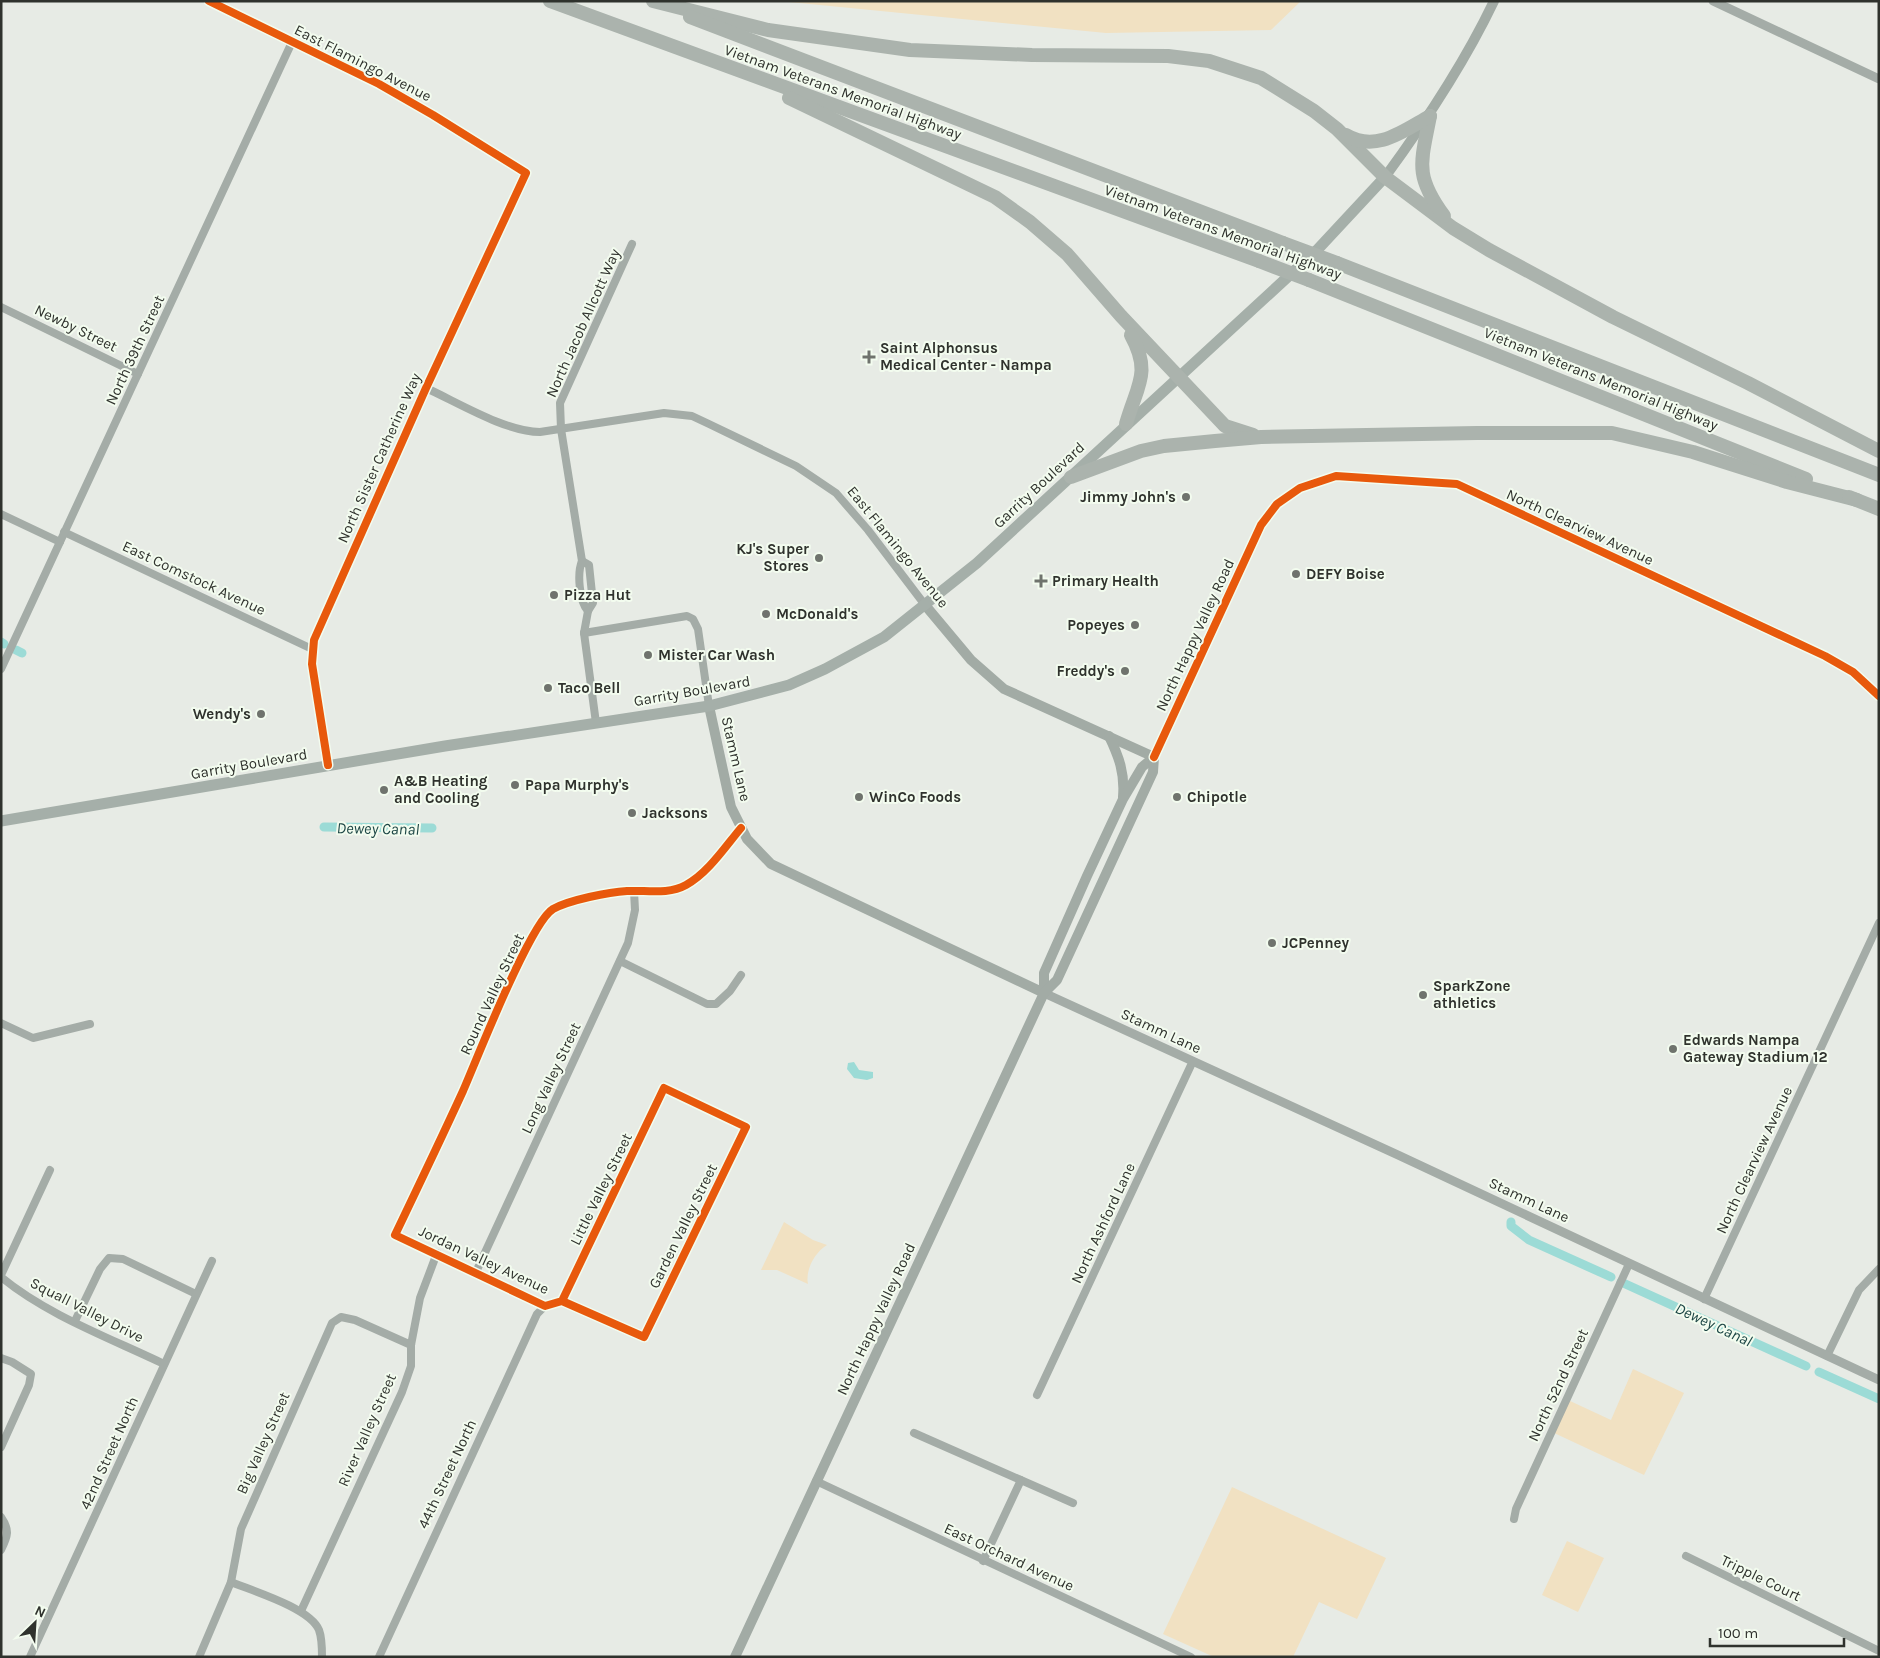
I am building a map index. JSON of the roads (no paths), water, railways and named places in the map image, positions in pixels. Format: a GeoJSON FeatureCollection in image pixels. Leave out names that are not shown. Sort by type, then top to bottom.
{"type":"FeatureCollection","features":[{"type":"Feature","properties":{"kind":"highway","name":"Vietnam Veterans Memorial Highway"},"geometry":{"type":"LineString","coordinates":[[550,1],[1309,280],[1879,509]]}},
{"type":"Feature","properties":{"kind":"highway","name":"Vietnam Veterans Memorial Highway"},"geometry":{"type":"LineString","coordinates":[[648,1],[1337,263],[1879,475]]}},
{"type":"Feature","properties":{"kind":"highway"},"geometry":{"type":"LineString","coordinates":[[653,1],[768,30],[910,50],[1032,55],[1130,55],[1210,61],[1261,78],[1300,101],[1352,139],[1376,142],[1387,140],[1430,116]]}},
{"type":"Feature","properties":{"kind":"highway"},"geometry":{"type":"LineString","coordinates":[[712,62],[995,197],[1030,222],[1068,254],[1121,316],[1226,426],[1261,437]]}},
{"type":"Feature","properties":{"kind":"highway"},"geometry":{"type":"LineString","coordinates":[[1430,116],[1422,154],[1422,176],[1428,194],[1452,228]]}},
{"type":"Feature","properties":{"kind":"highway"},"geometry":{"type":"LineString","coordinates":[[1337,129],[1385,177],[1452,228],[1588,304],[1879,452]]}},
{"type":"Feature","properties":{"kind":"highway"},"geometry":{"type":"LineString","coordinates":[[1121,316],[1142,354],[1143,370],[1126,424]]}},
{"type":"Feature","properties":{"kind":"highway"},"geometry":{"type":"LineString","coordinates":[[1071,477],[1141,451],[1164,446],[1261,437],[1477,433],[1612,434],[1693,452],[1786,482],[1857,500]]}},
{"type":"Feature","properties":{"kind":"main road"},"geometry":{"type":"LineString","coordinates":[[1385,177],[1430,116],[1462,64],[1494,1]]}},
{"type":"Feature","properties":{"kind":"main road","name":"Garrity Boulevard"},"geometry":{"type":"LineString","coordinates":[[1,822],[328,766],[709,706],[790,684],[825,669],[884,637],[977,564],[1126,424],[1318,249],[1385,177]]}},
{"type":"Feature","properties":{"kind":"main road","name":"East Flamingo Avenue"},"geometry":{"type":"LineString","coordinates":[[925,605],[971,660],[1004,689],[1154,757]]}},
{"type":"Feature","properties":{"kind":"main road","name":"Stamm Lane"},"geometry":{"type":"LineString","coordinates":[[709,706],[731,807],[748,840],[771,864],[1044,994]]}},
{"type":"Feature","properties":{"kind":"main road"},"geometry":{"type":"LineString","coordinates":[[1109,736],[1123,766],[1125,778],[1123,799]]}},
{"type":"Feature","properties":{"kind":"main road","name":"North Happy Valley Road"},"geometry":{"type":"LineString","coordinates":[[1044,994],[1044,972],[1123,799],[1142,767],[1154,757]]}},
{"type":"Feature","properties":{"kind":"main road","name":"North Happy Valley Road"},"geometry":{"type":"LineString","coordinates":[[735,1657],[1044,994],[1057,980],[1153,772],[1154,757]]}},
{"type":"Feature","properties":{"kind":"street","name":"East Flamingo Avenue"},"geometry":{"type":"LineString","coordinates":[[209,1],[386,88],[526,173]]}},
{"type":"Feature","properties":{"kind":"street"},"geometry":{"type":"LineString","coordinates":[[1713,1],[1879,80]]}},
{"type":"Feature","properties":{"kind":"street","name":"North 39th Street"},"geometry":{"type":"LineString","coordinates":[[1,669],[292,42]]}},
{"type":"Feature","properties":{"kind":"street","name":"North Sister Catherine Way"},"geometry":{"type":"LineString","coordinates":[[328,766],[312,664],[312,649],[319,625],[526,173]]}},
{"type":"Feature","properties":{"kind":"street","name":"North Jacob Allcott Way"},"geometry":{"type":"LineString","coordinates":[[596,723],[584,633],[588,611],[583,606],[579,568],[582,561],[560,429],[560,403],[632,244]]}},
{"type":"Feature","properties":{"kind":"street","name":"Newby Street"},"geometry":{"type":"LineString","coordinates":[[1,307],[138,374]]}},
{"type":"Feature","properties":{"kind":"street","name":"East Flamingo Avenue"},"geometry":{"type":"LineString","coordinates":[[426,388],[512,428],[527,432],[560,429],[664,413],[692,416],[796,466],[836,493],[868,530],[925,605]]}},
{"type":"Feature","properties":{"kind":"street","name":"North Clearview Avenue"},"geometry":{"type":"LineString","coordinates":[[1261,526],[1277,504],[1300,488],[1336,476],[1457,484],[1829,658],[1853,672],[1879,696]]}},
{"type":"Feature","properties":{"kind":"street"},"geometry":{"type":"LineString","coordinates":[[1,514],[60,542]]}},
{"type":"Feature","properties":{"kind":"street","name":"North Happy Valley Road"},"geometry":{"type":"LineString","coordinates":[[1154,757],[1261,526]]}},
{"type":"Feature","properties":{"kind":"street","name":"East Comstock Avenue"},"geometry":{"type":"LineString","coordinates":[[64,532],[312,649]]}},
{"type":"Feature","properties":{"kind":"street","name":"Stamm Lane"},"geometry":{"type":"LineString","coordinates":[[584,633],[687,616],[693,619],[698,629],[709,706]]}},
{"type":"Feature","properties":{"kind":"street","name":"Round Valley Street"},"geometry":{"type":"LineString","coordinates":[[395,1235],[462,1093],[521,958],[543,920],[552,910],[568,903],[634,891],[669,891],[685,886],[699,876],[741,828]]}},
{"type":"Feature","properties":{"kind":"street","name":"Long Valley Street"},"geometry":{"type":"LineString","coordinates":[[476,1272],[628,943],[635,910],[634,891]]}},
{"type":"Feature","properties":{"kind":"street","name":"North Clearview Avenue"},"geometry":{"type":"LineString","coordinates":[[1704,1299],[1879,923]]}},
{"type":"Feature","properties":{"kind":"street"},"geometry":{"type":"LineString","coordinates":[[620,961],[706,1004],[716,1004],[730,991],[741,975]]}},
{"type":"Feature","properties":{"kind":"street","name":"Stamm Lane"},"geometry":{"type":"LineString","coordinates":[[1044,994],[1879,1380]]}},
{"type":"Feature","properties":{"kind":"street"},"geometry":{"type":"LineString","coordinates":[[1,1023],[33,1038],[90,1024]]}},
{"type":"Feature","properties":{"kind":"street","name":"North Ashford Lane"},"geometry":{"type":"LineString","coordinates":[[1038,1395],[1192,1063]]}},
{"type":"Feature","properties":{"kind":"street","name":"Little Valley Street"},"geometry":{"type":"LineString","coordinates":[[562,1301],[664,1088],[746,1127]]}},
{"type":"Feature","properties":{"kind":"street","name":"Garden Valley Street"},"geometry":{"type":"LineString","coordinates":[[644,1337],[746,1127]]}},
{"type":"Feature","properties":{"kind":"street"},"geometry":{"type":"LineString","coordinates":[[1,1276],[50,1170]]}},
{"type":"Feature","properties":{"kind":"street","name":"Jordan Valley Avenue"},"geometry":{"type":"LineString","coordinates":[[395,1235],[437,1253],[545,1306],[562,1301],[644,1337]]}},
{"type":"Feature","properties":{"kind":"street","name":"River Valley Street"},"geometry":{"type":"LineString","coordinates":[[301,1611],[402,1392],[411,1366],[411,1345],[420,1298],[437,1253]]}},
{"type":"Feature","properties":{"kind":"street"},"geometry":{"type":"LineString","coordinates":[[75,1321],[100,1269],[109,1258],[123,1259],[196,1294]]}},
{"type":"Feature","properties":{"kind":"street","name":"42nd Street North"},"geometry":{"type":"LineString","coordinates":[[30,1657],[212,1260]]}},
{"type":"Feature","properties":{"kind":"street","name":"North 52nd Street"},"geometry":{"type":"LineString","coordinates":[[1514,1519],[1516,1509],[1629,1264]]}},
{"type":"Feature","properties":{"kind":"street"},"geometry":{"type":"LineString","coordinates":[[1826,1356],[1859,1290],[1879,1269]]}},
{"type":"Feature","properties":{"kind":"street","name":"Squall Valley Drive"},"geometry":{"type":"LineString","coordinates":[[1,1276],[18,1291],[164,1364]]}},
{"type":"Feature","properties":{"kind":"street","name":"44th Street North"},"geometry":{"type":"LineString","coordinates":[[379,1657],[537,1314],[545,1306]]}},
{"type":"Feature","properties":{"kind":"street","name":"Big Valley Street"},"geometry":{"type":"LineString","coordinates":[[200,1657],[231,1582],[241,1529],[332,1323],[341,1317],[355,1320],[411,1345]]}},
{"type":"Feature","properties":{"kind":"street"},"geometry":{"type":"LineString","coordinates":[[1,1358],[12,1362],[31,1374],[30,1385],[1,1447]]}},
{"type":"Feature","properties":{"kind":"street"},"geometry":{"type":"LineString","coordinates":[[914,1433],[1073,1503]]}},
{"type":"Feature","properties":{"kind":"street"},"geometry":{"type":"LineString","coordinates":[[983,1561],[1021,1480]]}},
{"type":"Feature","properties":{"kind":"street","name":"East Orchard Avenue"},"geometry":{"type":"LineString","coordinates":[[816,1481],[983,1561],[1192,1657]]}},
{"type":"Feature","properties":{"kind":"street"},"geometry":{"type":"LineString","coordinates":[[1,1517],[8,1526],[8,1536],[1,1550]]}},
{"type":"Feature","properties":{"kind":"street","name":"Tripple Court"},"geometry":{"type":"LineString","coordinates":[[1686,1556],[1879,1651]]}},
{"type":"Feature","properties":{"kind":"street"},"geometry":{"type":"LineString","coordinates":[[231,1582],[301,1611],[318,1628],[322,1643],[322,1657]]}},
{"type":"Feature","properties":{"kind":"water"},"geometry":{"type":"Polygon","coordinates":[[[854,1062],[859,1070],[873,1072],[873,1078],[867,1080],[854,1078],[847,1069],[848,1063],[854,1062]]]}},
{"type":"Feature","properties":{"kind":"waterway","name":"Dewey Canal"},"geometry":{"type":"LineString","coordinates":[[16,650],[22,653]]}},
{"type":"Feature","properties":{"kind":"waterway","name":"Dewey Canal"},"geometry":{"type":"LineString","coordinates":[[324,827],[432,828]]}},
{"type":"Feature","properties":{"kind":"waterway","name":"Dewey Canal"},"geometry":{"type":"LineString","coordinates":[[1511,1222],[1511,1226],[1529,1240],[1611,1277]]}},
{"type":"Feature","properties":{"kind":"waterway","name":"Dewey Canal"},"geometry":{"type":"LineString","coordinates":[[1621,1282],[1806,1366]]}},
{"type":"Feature","properties":{"kind":"waterway","name":"Dewey Canal"},"geometry":{"type":"LineString","coordinates":[[1819,1372],[1879,1399]]}},
{"type":"Feature","properties":{"kind":"place","name":"Saint Alphonsus Medical Center - Nampa"},"geometry":{"type":"Point","coordinates":[869,357]}},
{"type":"Feature","properties":{"kind":"place","name":"Jimmy John's"},"geometry":{"type":"Point","coordinates":[1186,497]}},
{"type":"Feature","properties":{"kind":"place","name":"KJ's Super Stores"},"geometry":{"type":"Point","coordinates":[819,558]}},
{"type":"Feature","properties":{"kind":"place","name":"DEFY Boise"},"geometry":{"type":"Point","coordinates":[1296,574]}},
{"type":"Feature","properties":{"kind":"place","name":"Primary Health"},"geometry":{"type":"Point","coordinates":[1041,581]}},
{"type":"Feature","properties":{"kind":"place","name":"Pizza Hut"},"geometry":{"type":"Point","coordinates":[554,595]}},
{"type":"Feature","properties":{"kind":"place","name":"McDonald's"},"geometry":{"type":"Point","coordinates":[766,614]}},
{"type":"Feature","properties":{"kind":"place","name":"Popeyes"},"geometry":{"type":"Point","coordinates":[1135,625]}},
{"type":"Feature","properties":{"kind":"place","name":"Mister Car Wash"},"geometry":{"type":"Point","coordinates":[648,655]}},
{"type":"Feature","properties":{"kind":"place","name":"Freddy's"},"geometry":{"type":"Point","coordinates":[1125,671]}},
{"type":"Feature","properties":{"kind":"place","name":"Taco Bell"},"geometry":{"type":"Point","coordinates":[548,688]}},
{"type":"Feature","properties":{"kind":"place","name":"Wendy's"},"geometry":{"type":"Point","coordinates":[261,714]}},
{"type":"Feature","properties":{"kind":"place","name":"Papa Murphy's"},"geometry":{"type":"Point","coordinates":[515,785]}},
{"type":"Feature","properties":{"kind":"place","name":"A&B Heating and Cooling"},"geometry":{"type":"Point","coordinates":[384,790]}},
{"type":"Feature","properties":{"kind":"place","name":"WinCo Foods"},"geometry":{"type":"Point","coordinates":[859,797]}},
{"type":"Feature","properties":{"kind":"place","name":"Chipotle"},"geometry":{"type":"Point","coordinates":[1177,797]}},
{"type":"Feature","properties":{"kind":"place","name":"Jacksons"},"geometry":{"type":"Point","coordinates":[632,813]}},
{"type":"Feature","properties":{"kind":"place","name":"JCPenney"},"geometry":{"type":"Point","coordinates":[1272,943]}},
{"type":"Feature","properties":{"kind":"place","name":"SparkZone athletics"},"geometry":{"type":"Point","coordinates":[1423,995]}},
{"type":"Feature","properties":{"kind":"place","name":"Edwards Nampa Gateway Stadium 12"},"geometry":{"type":"Point","coordinates":[1673,1049]}}]}
